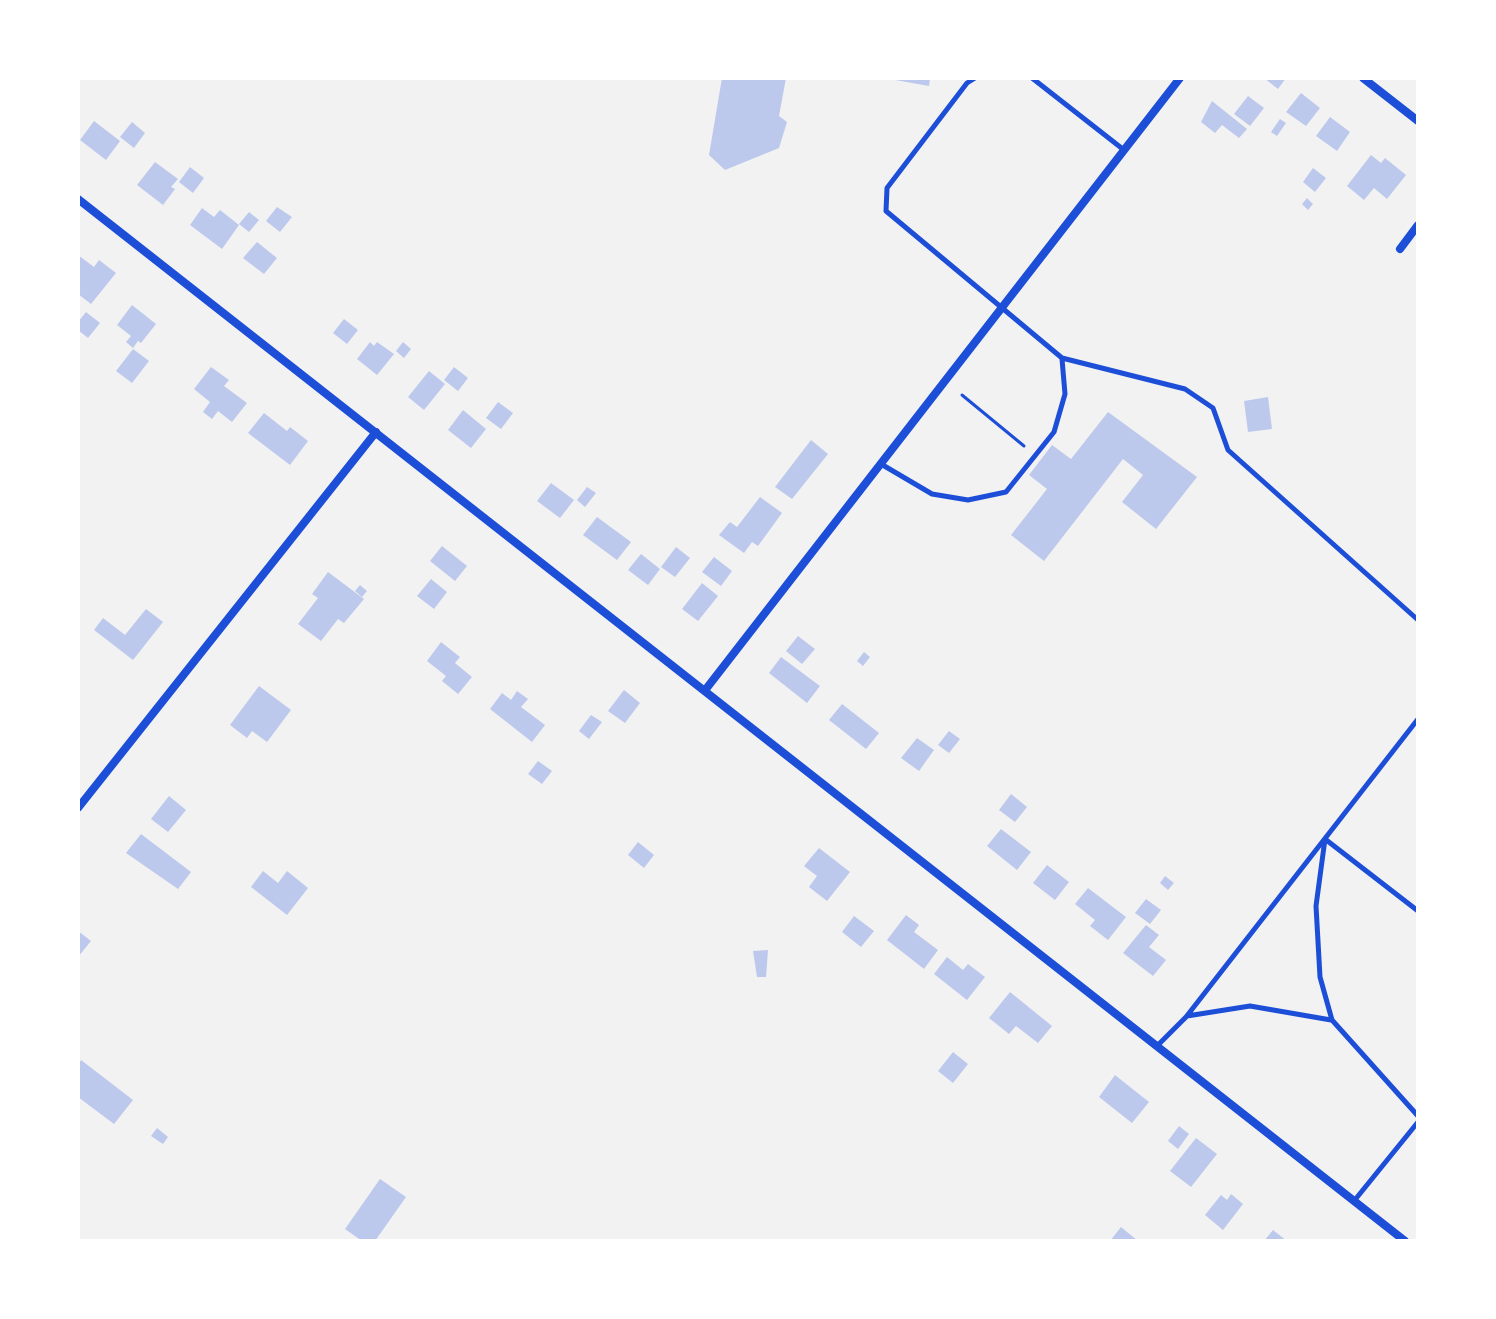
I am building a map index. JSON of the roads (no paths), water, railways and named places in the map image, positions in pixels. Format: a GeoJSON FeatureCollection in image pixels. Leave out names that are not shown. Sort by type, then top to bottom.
{"type":"FeatureCollection","features":[{"type":"Feature","properties":{"kind":"street"},"geometry":{"type":"LineString","coordinates":[[706,689],[1180,78]]}},
{"type":"Feature","properties":{"kind":"street"},"geometry":{"type":"LineString","coordinates":[[1363,78],[1418,121]]}},
{"type":"Feature","properties":{"kind":"street"},"geometry":{"type":"LineString","coordinates":[[78,199],[706,689],[1405,1241]]}},
{"type":"Feature","properties":{"kind":"street"},"geometry":{"type":"LineString","coordinates":[[1400,249],[1418,225]]}},
{"type":"Feature","properties":{"kind":"street"},"geometry":{"type":"LineString","coordinates":[[78,808],[376,432]]}},
{"type":"Feature","properties":{"kind":"lane"},"geometry":{"type":"LineString","coordinates":[[975,78],[967,83],[887,188],[886,211],[1062,358],[1185,389],[1213,408],[1228,450],[1418,620]]}},
{"type":"Feature","properties":{"kind":"lane"},"geometry":{"type":"LineString","coordinates":[[1032,78],[1124,150]]}},
{"type":"Feature","properties":{"kind":"lane"},"geometry":{"type":"LineString","coordinates":[[881,463],[932,494],[968,500],[1006,492],[1054,432],[1065,394],[1062,358]]}},
{"type":"Feature","properties":{"kind":"lane"},"geometry":{"type":"LineString","coordinates":[[1157,1047],[1186,1017],[1418,719]]}},
{"type":"Feature","properties":{"kind":"lane"},"geometry":{"type":"LineString","coordinates":[[1325,839],[1418,911]]}},
{"type":"Feature","properties":{"kind":"lane"},"geometry":{"type":"LineString","coordinates":[[1325,839],[1316,906],[1320,977],[1332,1020],[1418,1116]]}},
{"type":"Feature","properties":{"kind":"lane"},"geometry":{"type":"LineString","coordinates":[[1186,1017],[1250,1006],[1332,1020]]}},
{"type":"Feature","properties":{"kind":"lane"},"geometry":{"type":"LineString","coordinates":[[1354,1201],[1418,1122]]}}]}
